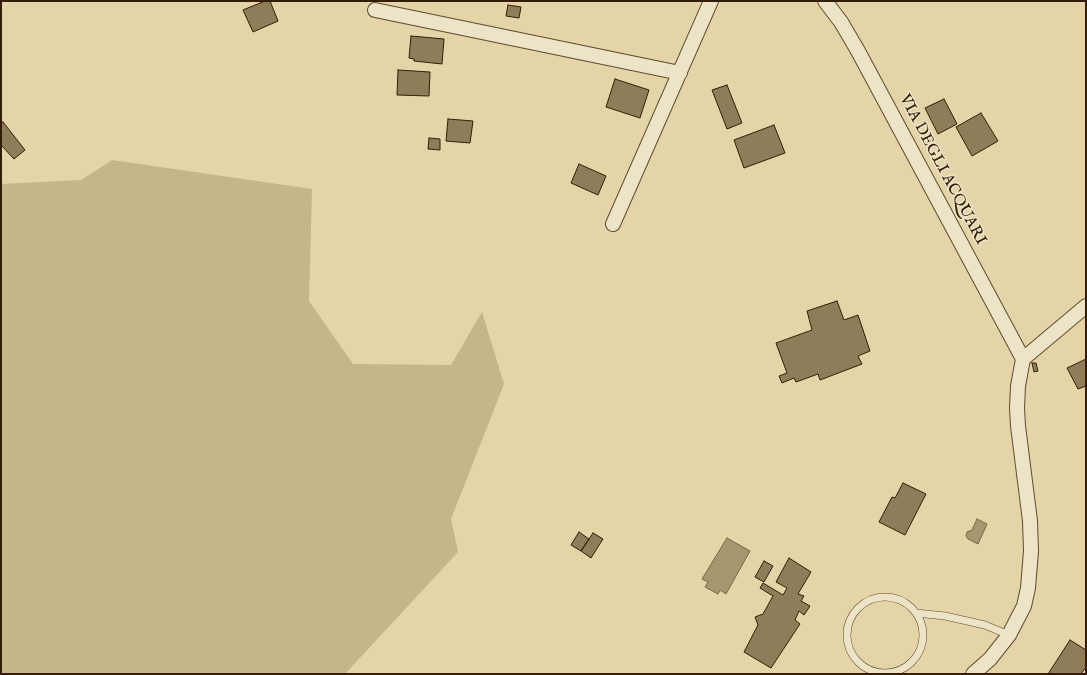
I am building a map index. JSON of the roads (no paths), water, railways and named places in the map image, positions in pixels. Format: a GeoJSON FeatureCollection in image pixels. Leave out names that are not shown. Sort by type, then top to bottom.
{"type":"FeatureCollection","features":[{"type":"Feature","properties":{"kind":"street"},"geometry":{"type":"LineString","coordinates":[[613,224],[711,1]]}},
{"type":"Feature","properties":{"kind":"street","name":"VIA DEGLI ACQUARI"},"geometry":{"type":"LineString","coordinates":[[825,1],[841,22],[858,50],[1023,359]]}},
{"type":"Feature","properties":{"kind":"street"},"geometry":{"type":"LineString","coordinates":[[375,10],[680,73]]}},
{"type":"Feature","properties":{"kind":"street"},"geometry":{"type":"LineString","coordinates":[[973,674],[990,659],[1009,635],[1024,606],[1030,579],[1030,521],[1017,417],[1018,386],[1023,359],[1086,306]]}},
{"type":"Feature","properties":{"kind":"lane"},"geometry":{"type":"LineString","coordinates":[[916,613],[922,624],[923,636],[920,649],[914,660],[904,668],[892,672],[880,673],[868,669],[858,662],[850,652],[846,639],[847,627],[852,615],[860,605],[871,599],[884,596],[896,598],[908,604],[916,613],[952,617],[985,625],[1009,635]]}}]}
